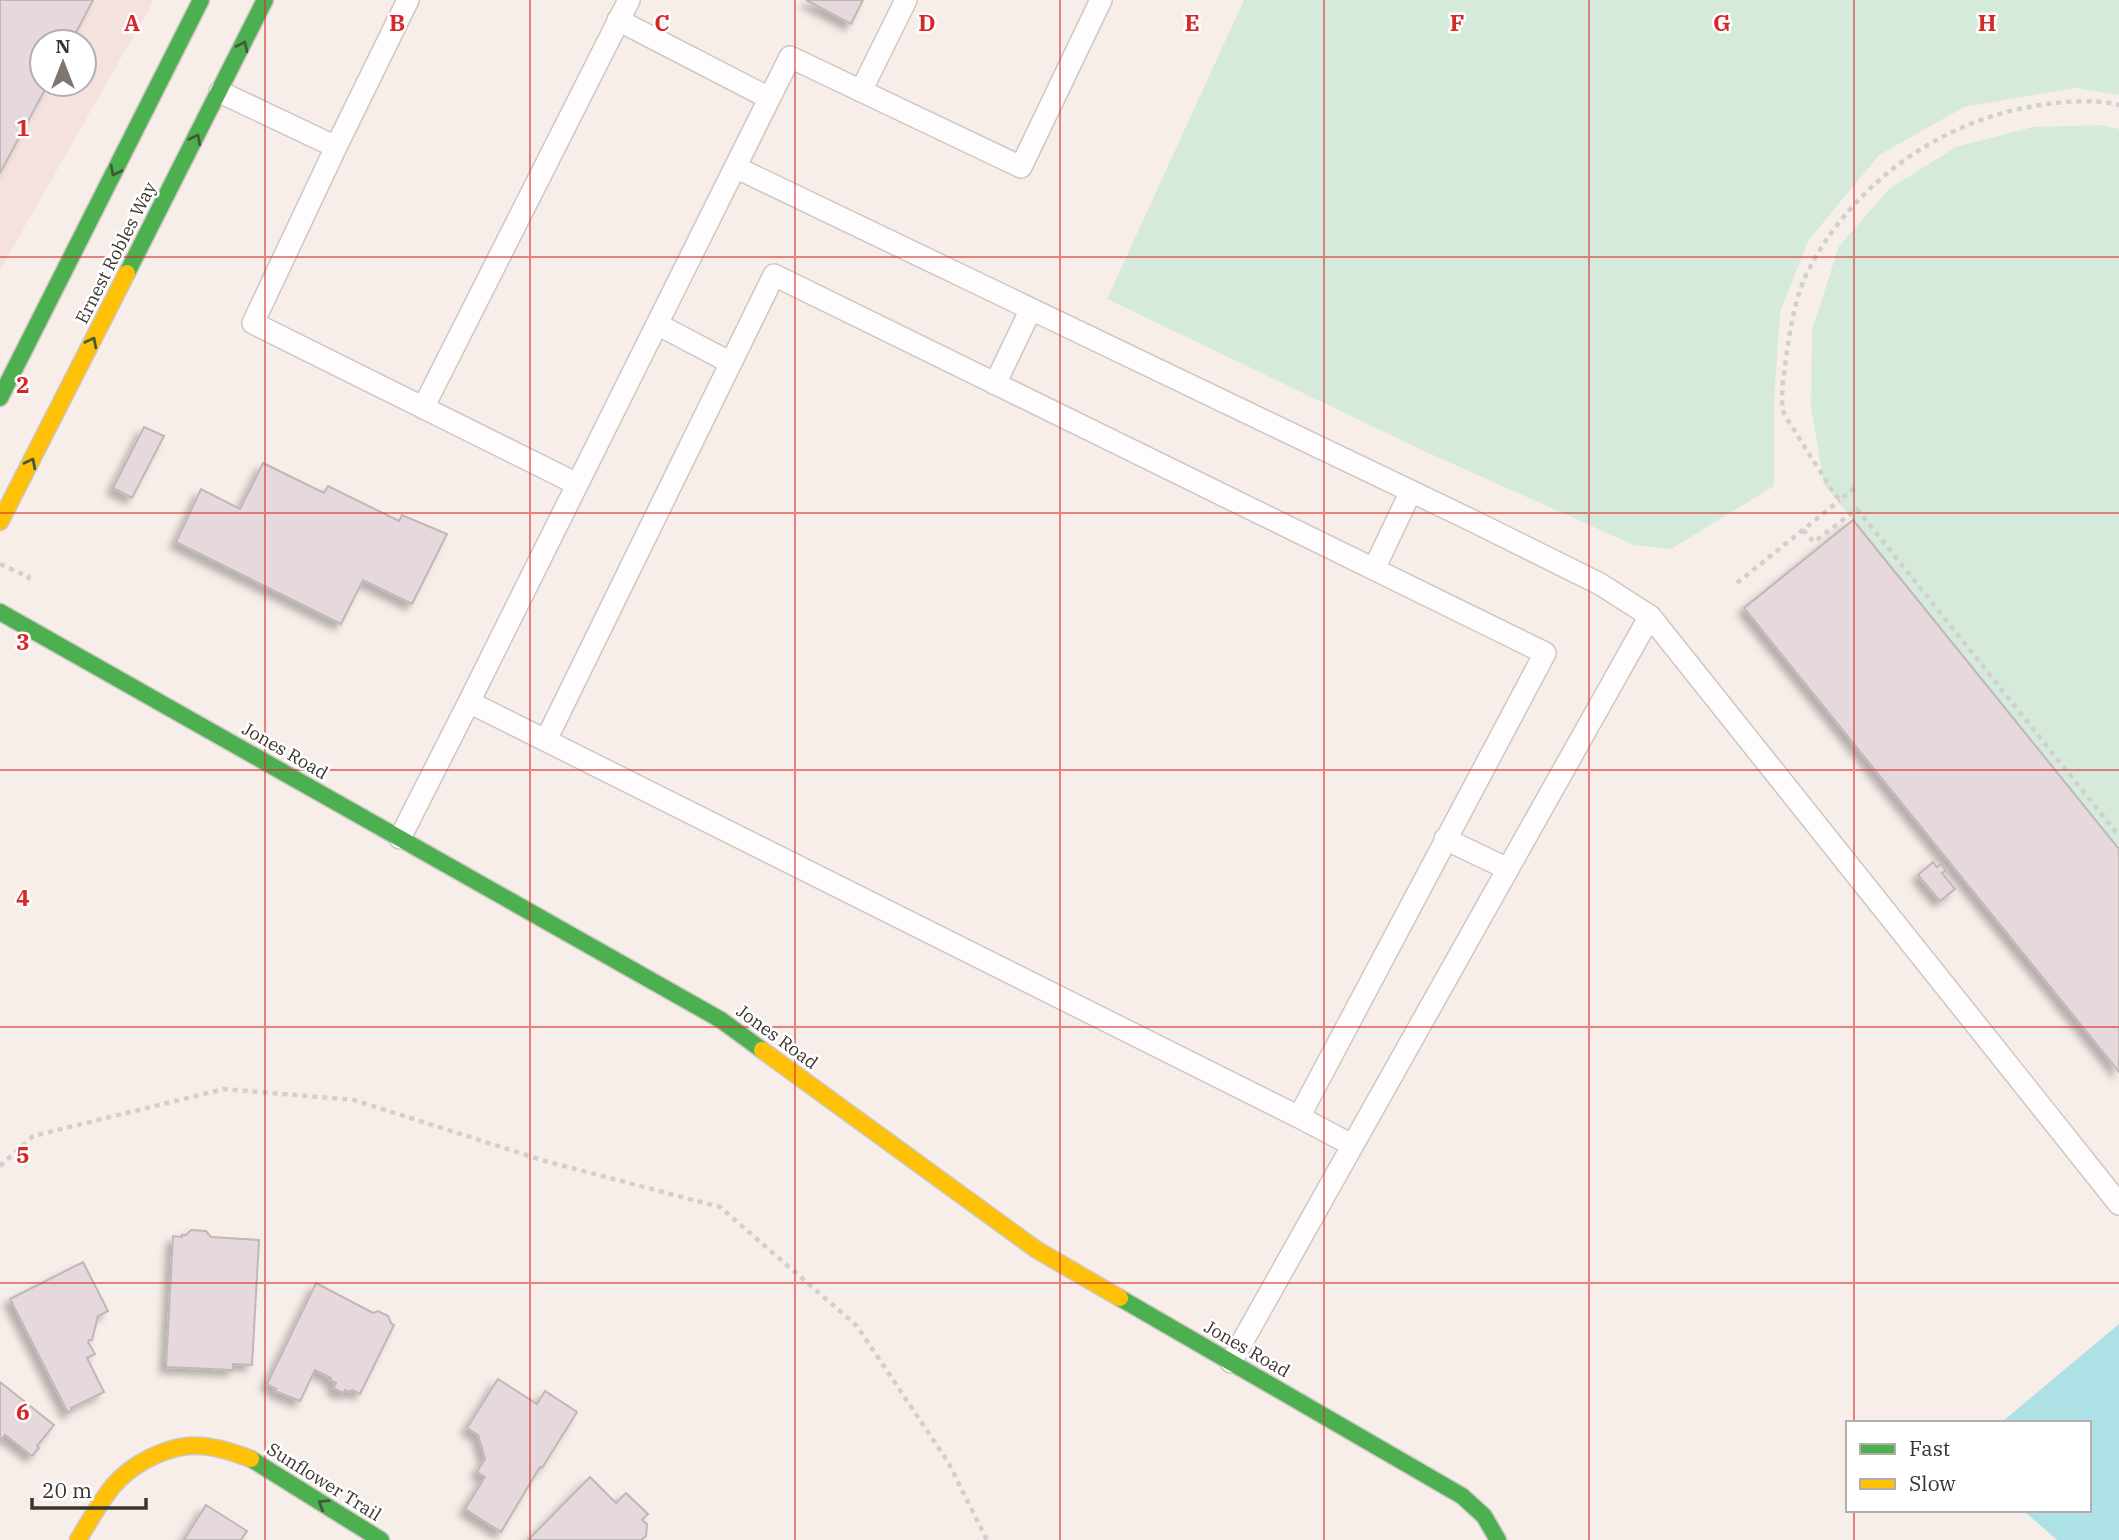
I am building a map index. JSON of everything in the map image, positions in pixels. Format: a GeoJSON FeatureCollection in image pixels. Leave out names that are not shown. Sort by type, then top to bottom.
{"type":"FeatureCollection","features":[{"type":"Feature","properties":{"kind":"street"},"geometry":{"type":"LineString","coordinates":[[0,398],[173,69],[201,0]]}},
{"type":"Feature","properties":{"kind":"street","name":"Ernest Robles Way"},"geometry":{"type":"LineString","coordinates":[[0,522],[57,400],[214,89],[265,0]]}},
{"type":"Feature","properties":{"kind":"street","name":"Jones Road"},"geometry":{"type":"LineString","coordinates":[[0,612],[721,1020],[1037,1250],[1462,1496],[1484,1516],[1497,1540]]}},
{"type":"Feature","properties":{"kind":"street","name":"Sunflower Trail"},"geometry":{"type":"LineString","coordinates":[[78,1540],[113,1486],[132,1468],[158,1454],[188,1446],[218,1448],[250,1458],[381,1540]]}},
{"type":"Feature","properties":{"kind":"lane"},"geometry":{"type":"LineString","coordinates":[[408,0],[253,323],[577,484]]}},
{"type":"Feature","properties":{"kind":"lane"},"geometry":{"type":"LineString","coordinates":[[423,408],[629,0]]}},
{"type":"Feature","properties":{"kind":"lane"},"geometry":{"type":"LineString","coordinates":[[861,91],[906,0]]}},
{"type":"Feature","properties":{"kind":"lane"},"geometry":{"type":"LineString","coordinates":[[400,838],[789,57],[1021,167],[1101,0]]}},
{"type":"Feature","properties":{"kind":"lane"},"geometry":{"type":"LineString","coordinates":[[618,20],[769,98]]}},
{"type":"Feature","properties":{"kind":"lane"},"geometry":{"type":"LineString","coordinates":[[214,89],[336,147]]}},
{"type":"Feature","properties":{"kind":"lane"},"geometry":{"type":"LineString","coordinates":[[735,167],[1600,584],[1650,616],[2119,1204]]}},
{"type":"Feature","properties":{"kind":"lane"},"geometry":{"type":"LineString","coordinates":[[546,740],[774,275],[1545,653],[1299,1117]]}},
{"type":"Feature","properties":{"kind":"lane"},"geometry":{"type":"LineString","coordinates":[[995,384],[1031,309]]}},
{"type":"Feature","properties":{"kind":"lane"},"geometry":{"type":"LineString","coordinates":[[657,324],[731,363]]}},
{"type":"Feature","properties":{"kind":"lane"},"geometry":{"type":"LineString","coordinates":[[1374,569],[1410,491]]}},
{"type":"Feature","properties":{"kind":"lane"},"geometry":{"type":"LineString","coordinates":[[1231,1362],[1650,616]]}},
{"type":"Feature","properties":{"kind":"lane"},"geometry":{"type":"LineString","coordinates":[[469,702],[1352,1145]]}},
{"type":"Feature","properties":{"kind":"lane"},"geometry":{"type":"LineString","coordinates":[[1446,839],[1508,869]]}},
{"type":"Feature","properties":{"kind":"path"},"geometry":{"type":"LineString","coordinates":[[1840,500],[1784,412],[1783,397],[1794,309],[1809,270],[1834,229],[1865,191],[1905,158],[1935,140],[2007,111],[2055,102],[2119,104]]}},
{"type":"Feature","properties":{"kind":"path"},"geometry":{"type":"LineString","coordinates":[[1737,583],[1854,488]]}},
{"type":"Feature","properties":{"kind":"path"},"geometry":{"type":"LineString","coordinates":[[1803,530],[1814,542],[1857,509],[2119,836]]}},
{"type":"Feature","properties":{"kind":"path"},"geometry":{"type":"LineString","coordinates":[[0,1166],[33,1136],[224,1088],[354,1100],[545,1161],[720,1207],[857,1326],[948,1462],[987,1540]]}},
{"type":"Feature","properties":{"kind":"shaded area"},"geometry":{"type":"Polygon","coordinates":[[[0,0],[154,0],[0,270],[0,0]]]}},
{"type":"Feature","properties":{"kind":"green space"},"geometry":{"type":"Polygon","coordinates":[[[1244,0],[2119,0],[2119,95],[2076,88],[1964,107],[1879,155],[1808,241],[1780,312],[1774,402],[1774,486],[1671,549],[1634,545],[1424,451],[1107,299],[1244,0]]]}},
{"type":"Feature","properties":{"kind":"green space"},"geometry":{"type":"Polygon","coordinates":[[[2102,125],[2119,129],[2119,1072],[1744,608],[1853,520],[1824,484],[1811,408],[1812,330],[1839,246],[1889,189],[1956,147],[2033,127],[2102,125]]]}},
{"type":"Feature","properties":{"kind":"water"},"geometry":{"type":"Polygon","coordinates":[[[2119,1324],[2119,1540],[2057,1540],[2026,1513],[2091,1512],[2091,1421],[2003,1421],[2119,1324]]]}},
{"type":"Feature","properties":{"kind":"building"},"geometry":{"type":"Polygon","coordinates":[[[0,0],[93,0],[78,28],[28,28],[28,98],[40,98],[0,173],[0,0]]]}},
{"type":"Feature","properties":{"kind":"building"},"geometry":{"type":"Polygon","coordinates":[[[806,0],[863,0],[851,24],[806,0]]]}},
{"type":"Feature","properties":{"kind":"building"},"geometry":{"type":"Polygon","coordinates":[[[144,427],[164,436],[132,498],[113,488],[144,427]]]}},
{"type":"Feature","properties":{"kind":"building"},"geometry":{"type":"Polygon","coordinates":[[[263,463],[324,493],[328,486],[399,521],[402,515],[447,534],[412,604],[363,580],[341,624],[176,542],[201,489],[240,509],[263,463]]]}},
{"type":"Feature","properties":{"kind":"building"},"geometry":{"type":"Polygon","coordinates":[[[1853,520],[2119,849],[2119,1072],[1744,608],[1853,520]]]}},
{"type":"Feature","properties":{"kind":"building"},"geometry":{"type":"Polygon","coordinates":[[[1933,862],[1937,867],[1941,864],[1946,870],[1942,873],[1955,889],[1940,901],[1918,875],[1933,862]]]}},
{"type":"Feature","properties":{"kind":"building"},"geometry":{"type":"Polygon","coordinates":[[[191,1230],[206,1231],[211,1237],[259,1240],[252,1365],[233,1364],[233,1370],[166,1367],[173,1236],[182,1237],[191,1230]]]}},
{"type":"Feature","properties":{"kind":"building"},"geometry":{"type":"Polygon","coordinates":[[[83,1262],[108,1311],[98,1316],[92,1340],[88,1342],[95,1354],[87,1358],[104,1392],[71,1408],[68,1413],[10,1299],[83,1262]]]}},
{"type":"Feature","properties":{"kind":"building"},"geometry":{"type":"Polygon","coordinates":[[[316,1283],[373,1313],[378,1311],[388,1316],[394,1325],[360,1394],[352,1390],[345,1390],[343,1393],[333,1388],[336,1383],[330,1380],[331,1378],[315,1370],[300,1401],[275,1391],[276,1389],[267,1384],[316,1283]]]}},
{"type":"Feature","properties":{"kind":"building"},"geometry":{"type":"Polygon","coordinates":[[[498,1379],[537,1404],[545,1391],[577,1412],[501,1532],[465,1509],[485,1477],[477,1472],[485,1459],[478,1435],[467,1428],[498,1379]]]}},
{"type":"Feature","properties":{"kind":"building"},"geometry":{"type":"Polygon","coordinates":[[[0,1382],[54,1425],[32,1456],[5,1435],[0,1441],[0,1382]]]}},
{"type":"Feature","properties":{"kind":"building"},"geometry":{"type":"Polygon","coordinates":[[[590,1477],[616,1503],[626,1493],[648,1514],[642,1520],[647,1524],[646,1536],[641,1540],[528,1540],[590,1477]]]}},
{"type":"Feature","properties":{"kind":"building"},"geometry":{"type":"Polygon","coordinates":[[[206,1505],[247,1531],[241,1540],[184,1540],[206,1505]]]}},
{"type":"Feature","properties":{"kind":"traffic: fast"},"geometry":{"type":"LineString","coordinates":[[0,398],[201,0]]}},
{"type":"Feature","properties":{"kind":"traffic: fast"},"geometry":{"type":"LineString","coordinates":[[127,273],[265,0]]}},
{"type":"Feature","properties":{"kind":"traffic: fast"},"geometry":{"type":"LineString","coordinates":[[0,612],[721,1020],[762,1050]]}},
{"type":"Feature","properties":{"kind":"traffic: fast"},"geometry":{"type":"LineString","coordinates":[[1120,1298],[1462,1496],[1484,1516],[1498,1540]]}},
{"type":"Feature","properties":{"kind":"traffic: fast"},"geometry":{"type":"LineString","coordinates":[[251,1459],[381,1540]]}},
{"type":"Feature","properties":{"kind":"traffic: slow"},"geometry":{"type":"LineString","coordinates":[[0,522],[127,273]]}},
{"type":"Feature","properties":{"kind":"traffic: slow"},"geometry":{"type":"LineString","coordinates":[[762,1050],[1037,1250],[1120,1298]]}},
{"type":"Feature","properties":{"kind":"traffic: slow"},"geometry":{"type":"LineString","coordinates":[[78,1540],[99,1505],[120,1478],[157,1454],[188,1446],[204,1446],[251,1459]]}}]}
